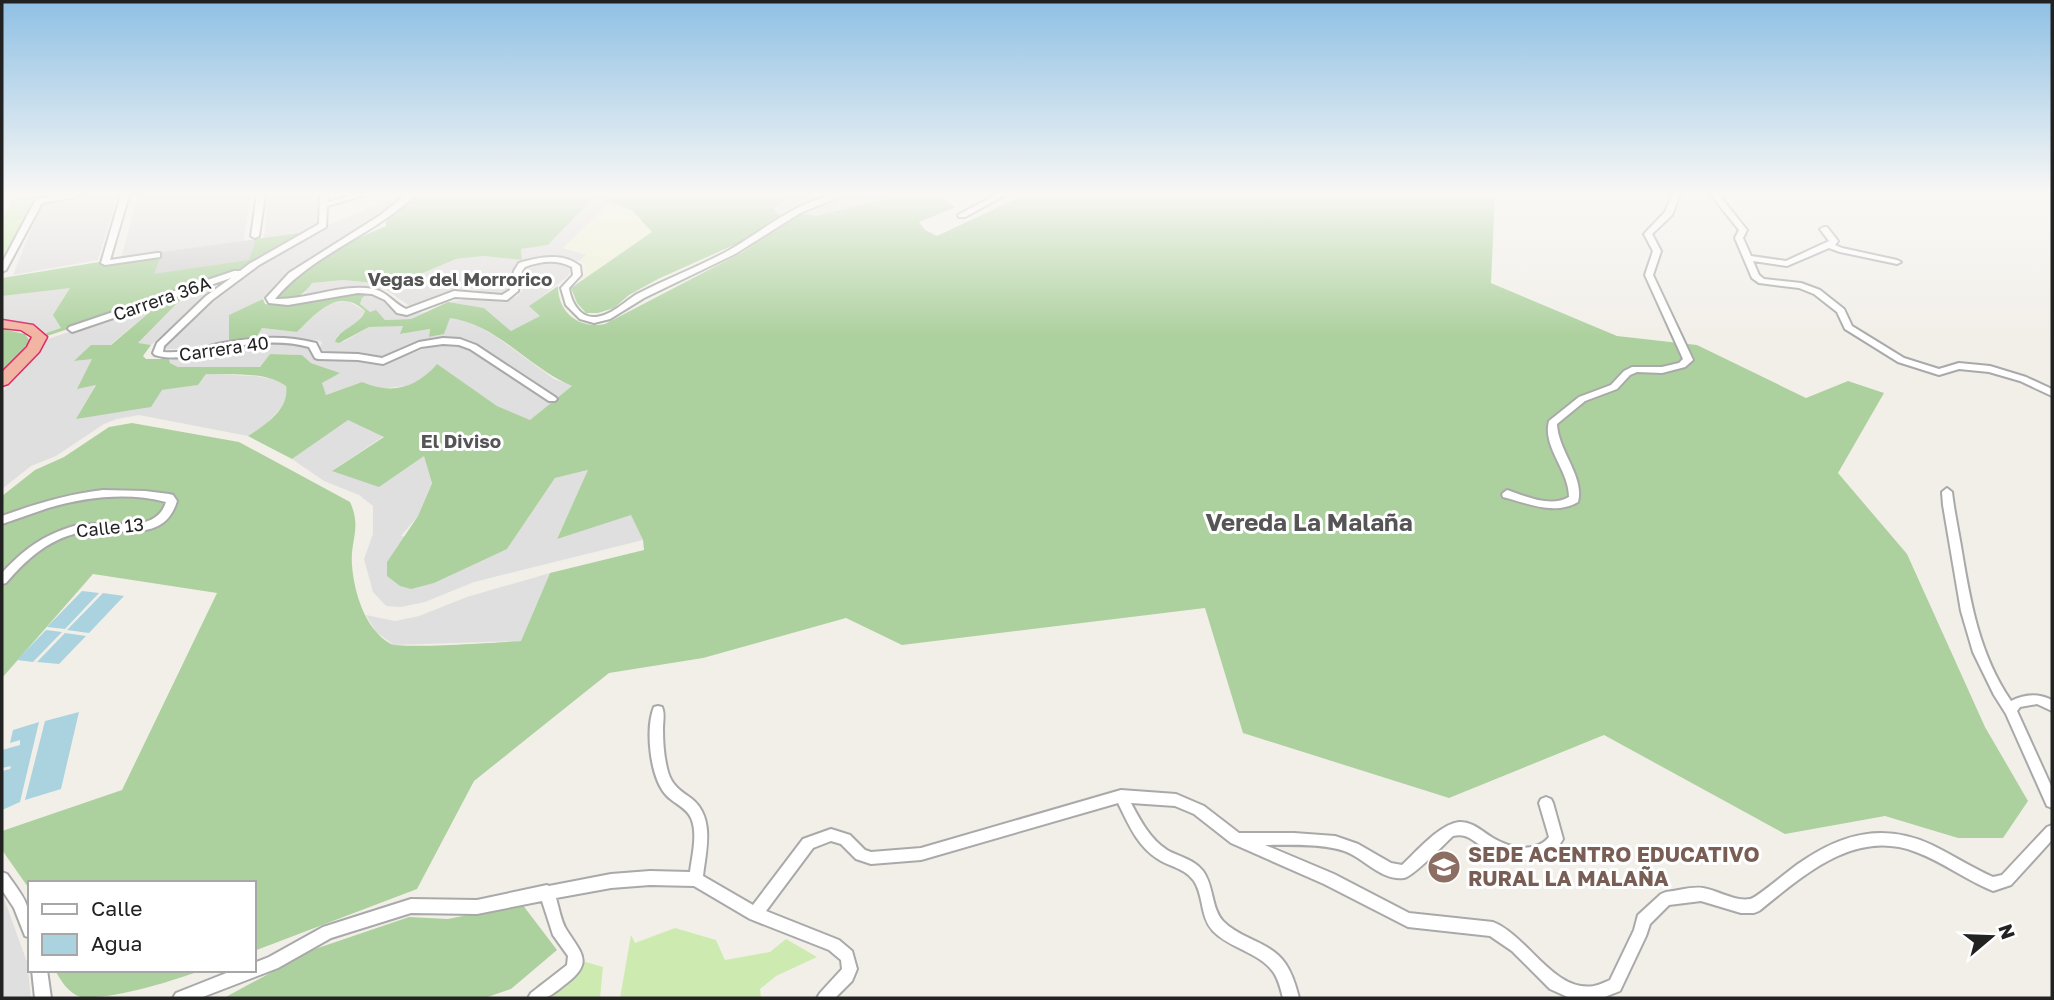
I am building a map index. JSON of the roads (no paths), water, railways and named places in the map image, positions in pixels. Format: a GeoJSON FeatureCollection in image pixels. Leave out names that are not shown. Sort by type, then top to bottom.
{"type":"FeatureCollection","features":[{"type":"Feature","properties":{"kind":"highway"},"geometry":{"type":"LineString","coordinates":[[2,324],[29,328],[40,337],[34,349],[2,381]]}},
{"type":"Feature","properties":{"kind":"street"},"geometry":{"type":"LineString","coordinates":[[2,270],[17,242]]}},
{"type":"Feature","properties":{"kind":"street"},"geometry":{"type":"LineString","coordinates":[[112,242],[106,263],[157,255]]}},
{"type":"Feature","properties":{"kind":"street","name":"Carrera 36A"},"geometry":{"type":"LineString","coordinates":[[72,329],[233,275],[294,242]]}},
{"type":"Feature","properties":{"kind":"street"},"geometry":{"type":"LineString","coordinates":[[345,242],[292,275],[270,295],[272,301],[286,302],[324,295],[375,292],[389,296],[400,311],[407,312],[454,293],[500,299],[514,291],[522,265],[555,259],[569,261],[578,271],[565,288],[565,292],[582,318],[604,318],[639,297],[752,242]]}},
{"type":"Feature","properties":{"kind":"street"},"geometry":{"type":"LineString","coordinates":[[1507,494],[1553,505],[1569,503],[1574,499],[1576,489],[1558,454],[1551,433],[1552,423],[1583,399],[1615,387],[1627,373],[1635,369],[1662,370],[1682,365],[1688,360],[1649,275],[1657,251],[1652,242]]}},
{"type":"Feature","properties":{"kind":"street"},"geometry":{"type":"LineString","coordinates":[[1741,242],[1755,276],[1762,281],[1801,286],[1816,292],[1841,311],[1848,327],[1901,360],[1939,372],[1959,366],[1990,369],[2022,379],[2052,393]]}},
{"type":"Feature","properties":{"kind":"street"},"geometry":{"type":"LineString","coordinates":[[1747,258],[1787,264],[1834,242]]}},
{"type":"Feature","properties":{"kind":"street"},"geometry":{"type":"LineString","coordinates":[[1829,244],[1840,250],[1897,262]]}},
{"type":"Feature","properties":{"kind":"street","name":"Carrera 40"},"geometry":{"type":"LineString","coordinates":[[257,263],[209,298],[182,323],[157,349],[161,355],[173,356],[230,344],[283,341],[313,345],[318,356],[383,361],[419,345],[452,341],[473,347],[552,399]]}},
{"type":"Feature","properties":{"kind":"street"},"geometry":{"type":"LineString","coordinates":[[1947,492],[1961,594],[1971,629],[1990,683],[2011,711],[2052,802]]}},
{"type":"Feature","properties":{"kind":"street","name":"Calle 13"},"geometry":{"type":"LineString","coordinates":[[2,520],[55,501],[95,494],[140,493],[169,498],[173,504],[164,517],[139,527],[91,527],[52,537],[22,558],[2,580]]}},
{"type":"Feature","properties":{"kind":"street"},"geometry":{"type":"LineString","coordinates":[[2011,711],[2016,703],[2038,699],[2052,706]]}},
{"type":"Feature","properties":{"kind":"street"},"geometry":{"type":"LineString","coordinates":[[658,711],[656,730],[662,778],[671,792],[696,814],[700,826],[696,879]]}},
{"type":"Feature","properties":{"kind":"street"},"geometry":{"type":"LineString","coordinates":[[755,914],[808,843],[831,835],[845,839],[862,855],[871,858],[921,854],[1121,796],[1176,800],[1199,810],[1236,839],[1329,879],[1408,920],[1493,929],[1517,946],[1555,984],[1573,992],[1593,994],[1615,986],[1641,931],[1643,920],[1666,899],[1701,894],[1741,906],[1754,906],[1820,855],[1857,841],[1897,839],[1917,845],[1964,872],[1993,884],[2006,880],[2052,831]]}},
{"type":"Feature","properties":{"kind":"street"},"geometry":{"type":"LineString","coordinates":[[1121,796],[1149,845],[1195,872],[1208,896],[1211,915],[1217,925],[1241,944],[1274,959],[1288,982],[1292,998]]}},
{"type":"Feature","properties":{"kind":"street"},"geometry":{"type":"LineString","coordinates":[[1236,839],[1343,844],[1361,850],[1390,870],[1398,872],[1405,870],[1449,831],[1458,828],[1466,829],[1495,846],[1519,854],[1540,853],[1550,849],[1556,839],[1546,803]]}},
{"type":"Feature","properties":{"kind":"street"},"geometry":{"type":"LineString","coordinates":[[2,879],[20,904],[28,926]]}},
{"type":"Feature","properties":{"kind":"street"},"geometry":{"type":"LineString","coordinates":[[256,969],[273,963],[328,932],[411,906],[477,907],[611,881],[696,879],[755,914],[834,946],[847,956],[850,968],[847,976],[825,998]]}},
{"type":"Feature","properties":{"kind":"street"},"geometry":{"type":"LineString","coordinates":[[536,998],[572,970],[576,962],[576,954],[558,930],[547,892]]}},
{"type":"Feature","properties":{"kind":"street"},"geometry":{"type":"LineString","coordinates":[[39,972],[43,998]]}},
{"type":"Feature","properties":{"kind":"street"},"geometry":{"type":"LineString","coordinates":[[181,998],[249,972]]}},
{"type":"Feature","properties":{"kind":"water"},"geometry":{"type":"Polygon","coordinates":[[[82,591],[99,593],[65,629],[47,627],[82,591]]]}},
{"type":"Feature","properties":{"kind":"water"},"geometry":{"type":"Polygon","coordinates":[[[103,593],[124,596],[89,633],[67,630],[103,593]]]}},
{"type":"Feature","properties":{"kind":"water"},"geometry":{"type":"Polygon","coordinates":[[[46,630],[62,632],[33,662],[17,660],[46,630]]]}},
{"type":"Feature","properties":{"kind":"water"},"geometry":{"type":"Polygon","coordinates":[[[65,633],[86,636],[59,664],[37,662],[65,633]]]}},
{"type":"Feature","properties":{"kind":"water"},"geometry":{"type":"Polygon","coordinates":[[[79,712],[61,789],[25,800],[45,721],[79,712]]]}},
{"type":"Feature","properties":{"kind":"water"},"geometry":{"type":"Polygon","coordinates":[[[39,722],[20,802],[2,810],[2,771],[10,769],[11,766],[2,768],[2,750],[20,745],[20,740],[10,743],[13,730],[39,722]]]}},
{"type":"Feature","properties":{"kind":"place","name":"SEDE ACENTRO EDUCATIVO RURAL LA MALAÑA"},"geometry":{"type":"Point","coordinates":[1444,867]}},
{"type":"Feature","properties":{"kind":"district","name":"Vegas del Morrorico"},"geometry":{"type":"Point","coordinates":[460,279]}},
{"type":"Feature","properties":{"kind":"district","name":"El Diviso"},"geometry":{"type":"Point","coordinates":[461,441]}},
{"type":"Feature","properties":{"kind":"district","name":"Vereda La Malaña"},"geometry":{"type":"Point","coordinates":[1309,523]}}]}
